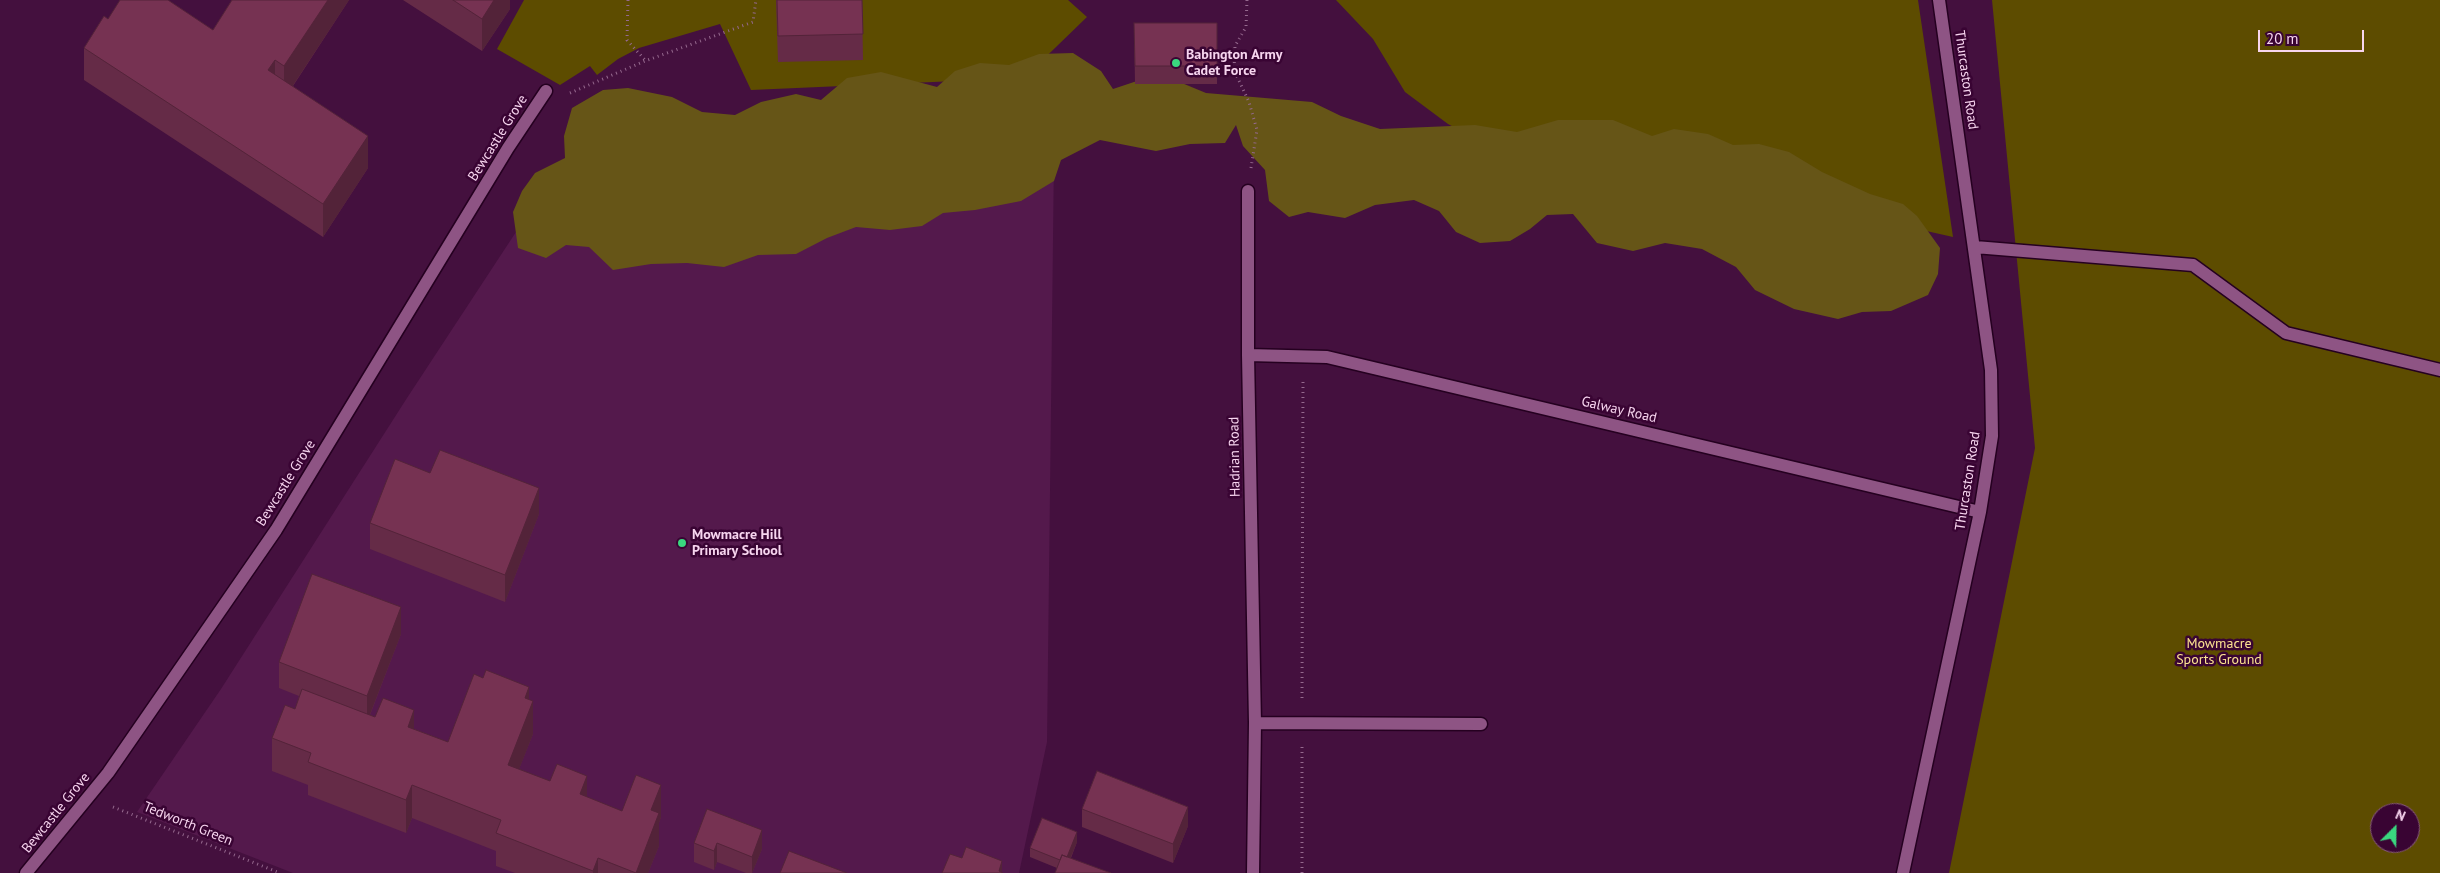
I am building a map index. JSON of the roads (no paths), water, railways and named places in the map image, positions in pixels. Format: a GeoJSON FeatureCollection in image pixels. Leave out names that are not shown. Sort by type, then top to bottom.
{"type":"FeatureCollection","features":[{"type":"Feature","properties":{"kind":"street","name":"Thurcaston Road"},"geometry":{"type":"LineString","coordinates":[[1903,873],[1980,512],[1992,436],[1991,370],[1939,0]]}},
{"type":"Feature","properties":{"kind":"street","name":"Bewcastle Grove"},"geometry":{"type":"LineString","coordinates":[[26,873],[108,773],[276,530],[503,156],[546,91]]}},
{"type":"Feature","properties":{"kind":"street","name":"Hadrian Road"},"geometry":{"type":"LineString","coordinates":[[1248,191],[1248,355],[1255,723],[1253,873]]}},
{"type":"Feature","properties":{"kind":"street"},"geometry":{"type":"LineString","coordinates":[[1975,247],[2194,265],[2286,332],[2440,370]]}},
{"type":"Feature","properties":{"kind":"street","name":"Galway Road"},"geometry":{"type":"LineString","coordinates":[[1248,355],[1327,357],[1980,512]]}},
{"type":"Feature","properties":{"kind":"street"},"geometry":{"type":"LineString","coordinates":[[1255,723],[1481,724]]}},
{"type":"Feature","properties":{"kind":"place","name":"Babington Army Cadet Force"},"geometry":{"type":"Point","coordinates":[1176,63]}},
{"type":"Feature","properties":{"kind":"place","name":"Mowmacre Hill Primary School"},"geometry":{"type":"Point","coordinates":[682,543]}},
{"type":"Feature","properties":{"kind":"park label","name":"Mowmacre Sports Ground"},"geometry":{"type":"Point","coordinates":[2219,652]}}]}
